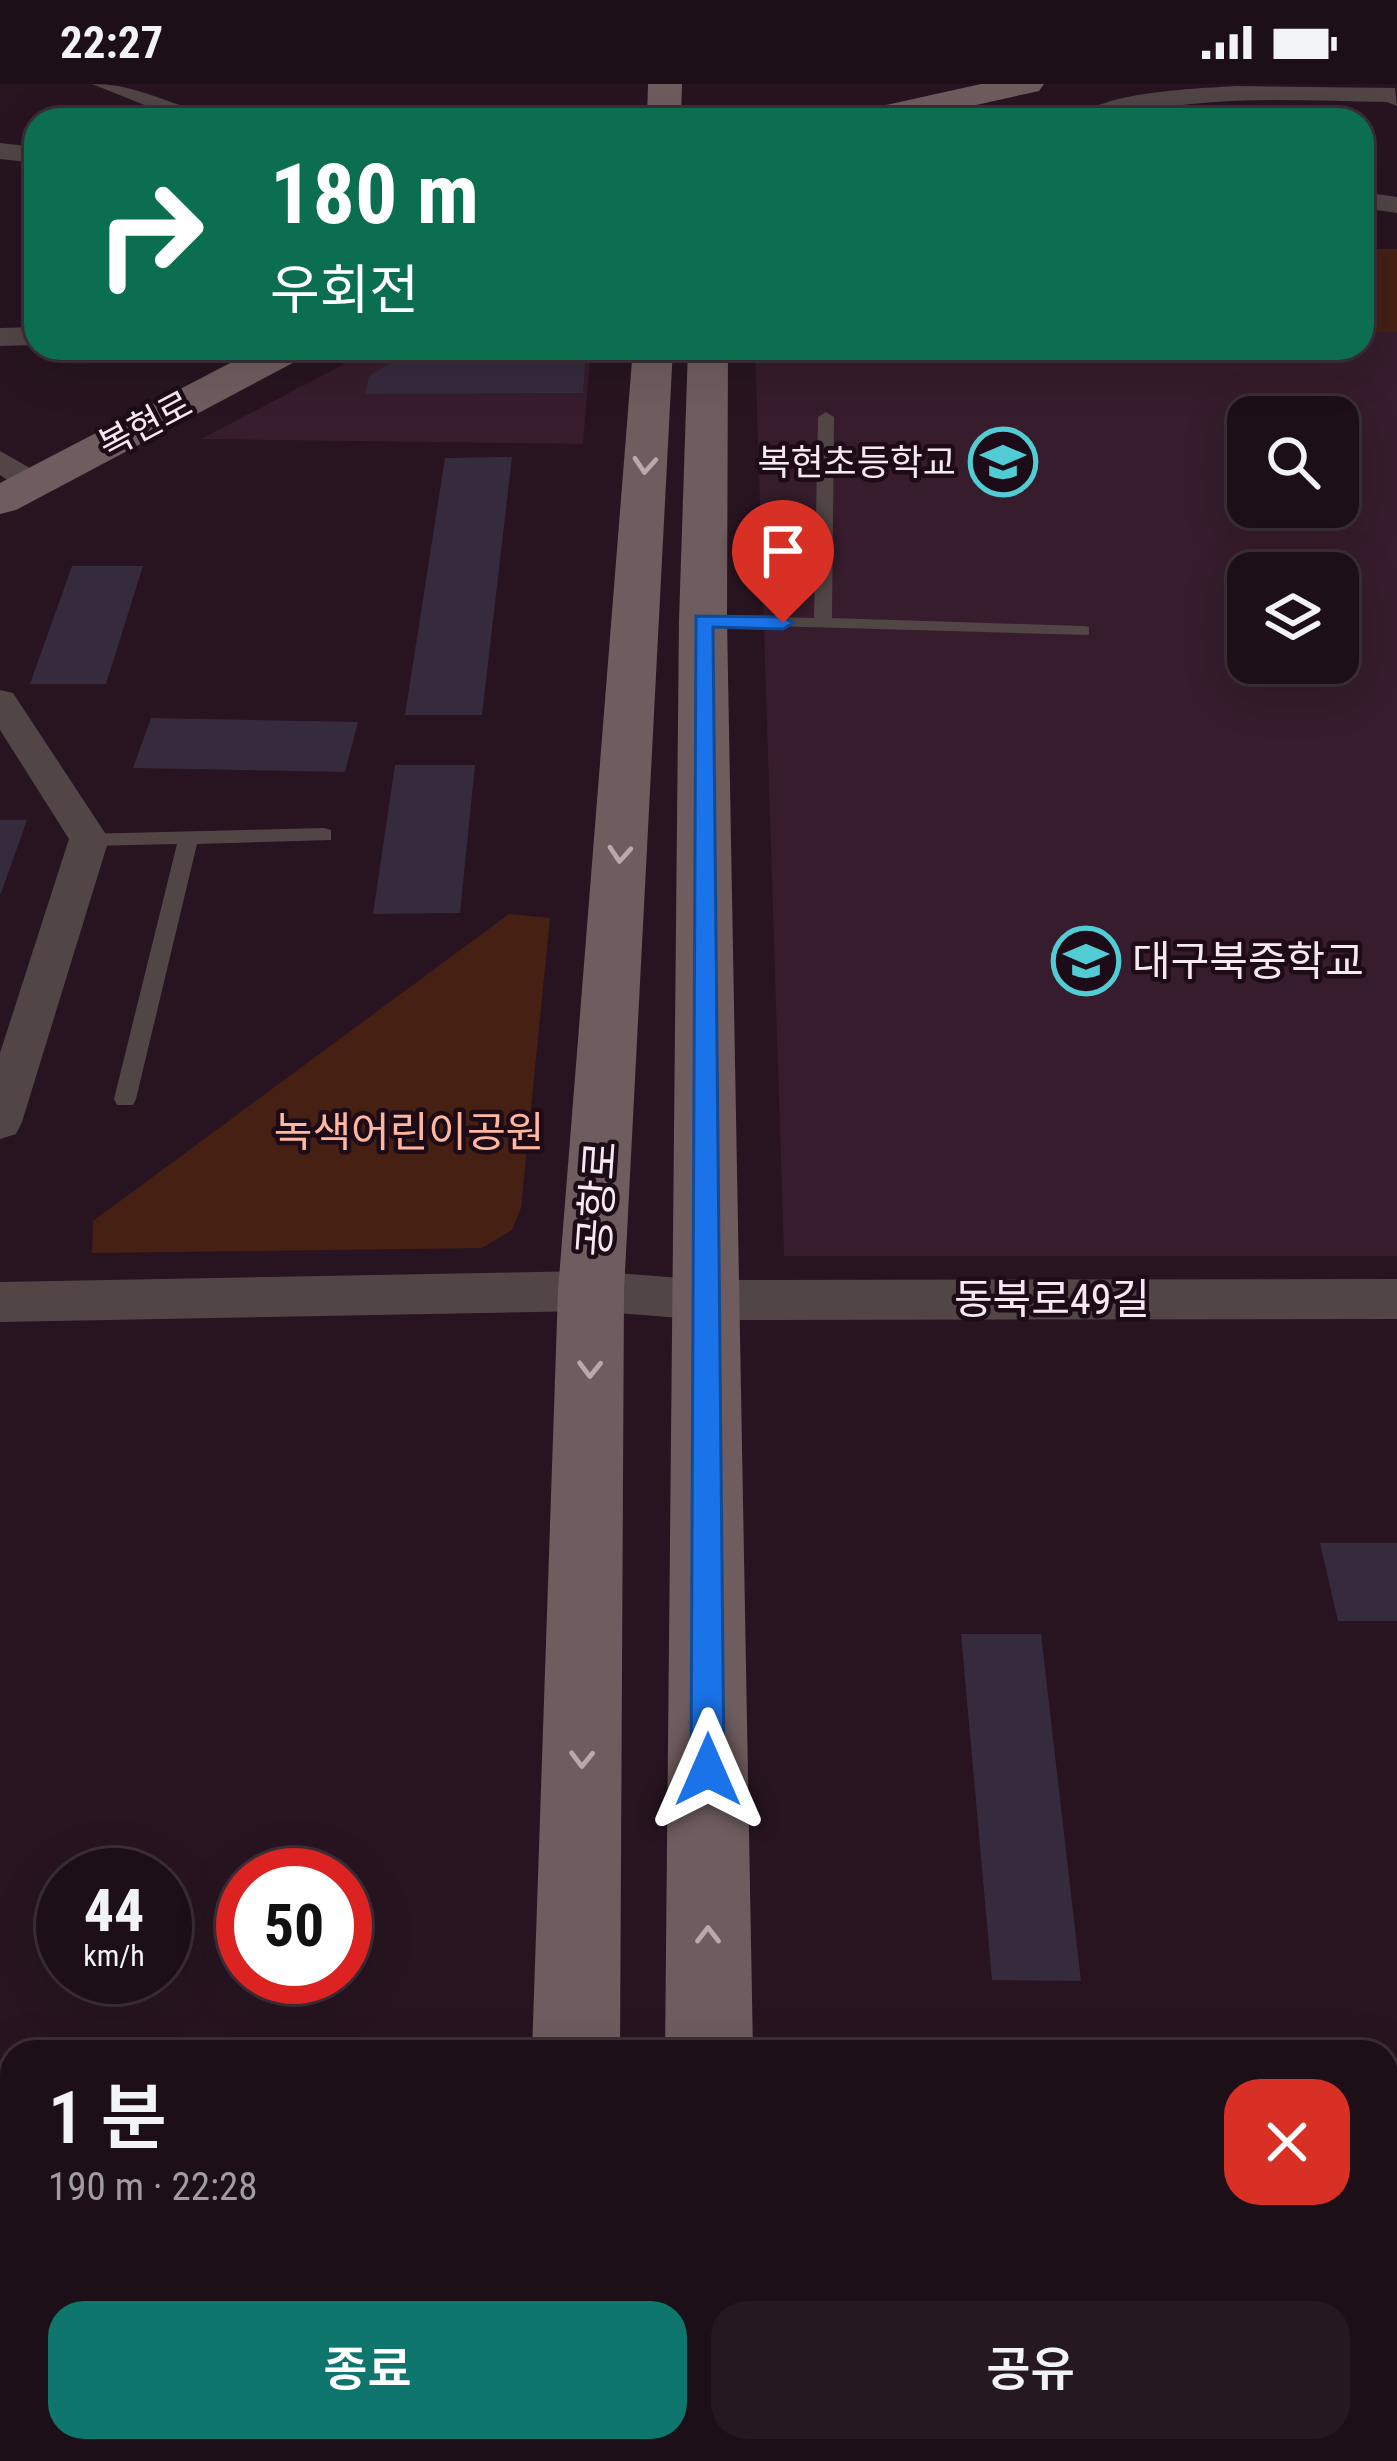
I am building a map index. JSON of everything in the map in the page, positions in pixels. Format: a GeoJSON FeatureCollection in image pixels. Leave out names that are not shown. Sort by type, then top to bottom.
{"type":"FeatureCollection","features":[{"type":"Feature","properties":{"kind":"main road"},"geometry":{"type":"LineString","coordinates":[[917,108],[1028,84]]}},
{"type":"Feature","properties":{"kind":"main road","name":"복현로"},"geometry":{"type":"LineString","coordinates":[[11,481],[265,360]]}},
{"type":"Feature","properties":{"kind":"main road","name":"공항로"},"geometry":{"type":"LineString","coordinates":[[576,2040],[591,1292],[652,360]]}},
{"type":"Feature","properties":{"kind":"main road"},"geometry":{"type":"LineString","coordinates":[[708,360],[703,620],[709,2040]]}},
{"type":"Feature","properties":{"kind":"street"},"geometry":{"type":"LineString","coordinates":[[104,84],[174,108]]}},
{"type":"Feature","properties":{"kind":"street"},"geometry":{"type":"LineString","coordinates":[[1138,108],[1184,94],[1297,89],[1397,99]]}},
{"type":"Feature","properties":{"kind":"street"},"geometry":{"type":"LineString","coordinates":[[0,701],[89,839],[2,1108]]}},
{"type":"Feature","properties":{"kind":"street","name":"동북로49길"},"geometry":{"type":"LineString","coordinates":[[0,1302],[591,1292],[706,1300],[1397,1298]]}},
{"type":"Feature","properties":{"kind":"lane"},"geometry":{"type":"LineString","coordinates":[[823,624],[826,417]]}},
{"type":"Feature","properties":{"kind":"lane"},"geometry":{"type":"LineString","coordinates":[[703,620],[1083,632]]}},
{"type":"Feature","properties":{"kind":"lane"},"geometry":{"type":"LineString","coordinates":[[89,839],[324,836]]}},
{"type":"Feature","properties":{"kind":"lane"},"geometry":{"type":"LineString","coordinates":[[125,1099],[189,837]]}},
{"type":"Feature","properties":{"kind":"shaded area","name":"대구북중학교"},"geometry":{"type":"Polygon","coordinates":[[[1374,332],[1397,332],[1397,1256],[784,1256],[755,360],[1374,360],[1374,332]]]}},
{"type":"Feature","properties":{"kind":"shaded area"},"geometry":{"type":"Polygon","coordinates":[[[352,360],[590,360],[583,444],[201,439],[352,360]]]}},
{"type":"Feature","properties":{"kind":"green space"},"geometry":{"type":"Polygon","coordinates":[[[1374,249],[1397,249],[1397,332],[1374,332],[1374,249]]]}},
{"type":"Feature","properties":{"kind":"green space","name":"녹색어린이공원"},"geometry":{"type":"Polygon","coordinates":[[[509,914],[550,918],[521,1208],[512,1230],[482,1248],[92,1253],[93,1221],[509,914]]]}},
{"type":"Feature","properties":{"kind":"building"},"geometry":{"type":"Polygon","coordinates":[[[396,360],[585,360],[583,393],[365,394],[369,376],[396,360]]]}},
{"type":"Feature","properties":{"kind":"building"},"geometry":{"type":"Polygon","coordinates":[[[512,457],[482,715],[405,715],[445,458],[512,457]]]}},
{"type":"Feature","properties":{"kind":"building"},"geometry":{"type":"Polygon","coordinates":[[[72,566],[143,566],[106,684],[30,684],[72,566]]]}},
{"type":"Feature","properties":{"kind":"building"},"geometry":{"type":"Polygon","coordinates":[[[151,718],[358,722],[345,772],[133,768],[151,718]]]}},
{"type":"Feature","properties":{"kind":"building"},"geometry":{"type":"Polygon","coordinates":[[[395,765],[475,765],[460,913],[373,914],[395,765]]]}},
{"type":"Feature","properties":{"kind":"building"},"geometry":{"type":"Polygon","coordinates":[[[0,820],[27,820],[1,893],[0,893],[0,820]]]}},
{"type":"Feature","properties":{"kind":"building"},"geometry":{"type":"Polygon","coordinates":[[[1320,1543],[1397,1543],[1397,1621],[1338,1621],[1320,1543]]]}},
{"type":"Feature","properties":{"kind":"building"},"geometry":{"type":"Polygon","coordinates":[[[961,1634],[1041,1634],[1081,1981],[992,1980],[961,1634]]]}},
{"type":"Feature","properties":{"kind":"place","name":"복현초등학교"},"geometry":{"type":"Point","coordinates":[1003,462]}},
{"type":"Feature","properties":{"kind":"place","name":"대구북중학교"},"geometry":{"type":"Point","coordinates":[1086,961]}},
{"type":"Feature","properties":{"kind":"route"},"geometry":{"type":"LineString","coordinates":[[708,1770],[703,620],[783,623]]}}]}
